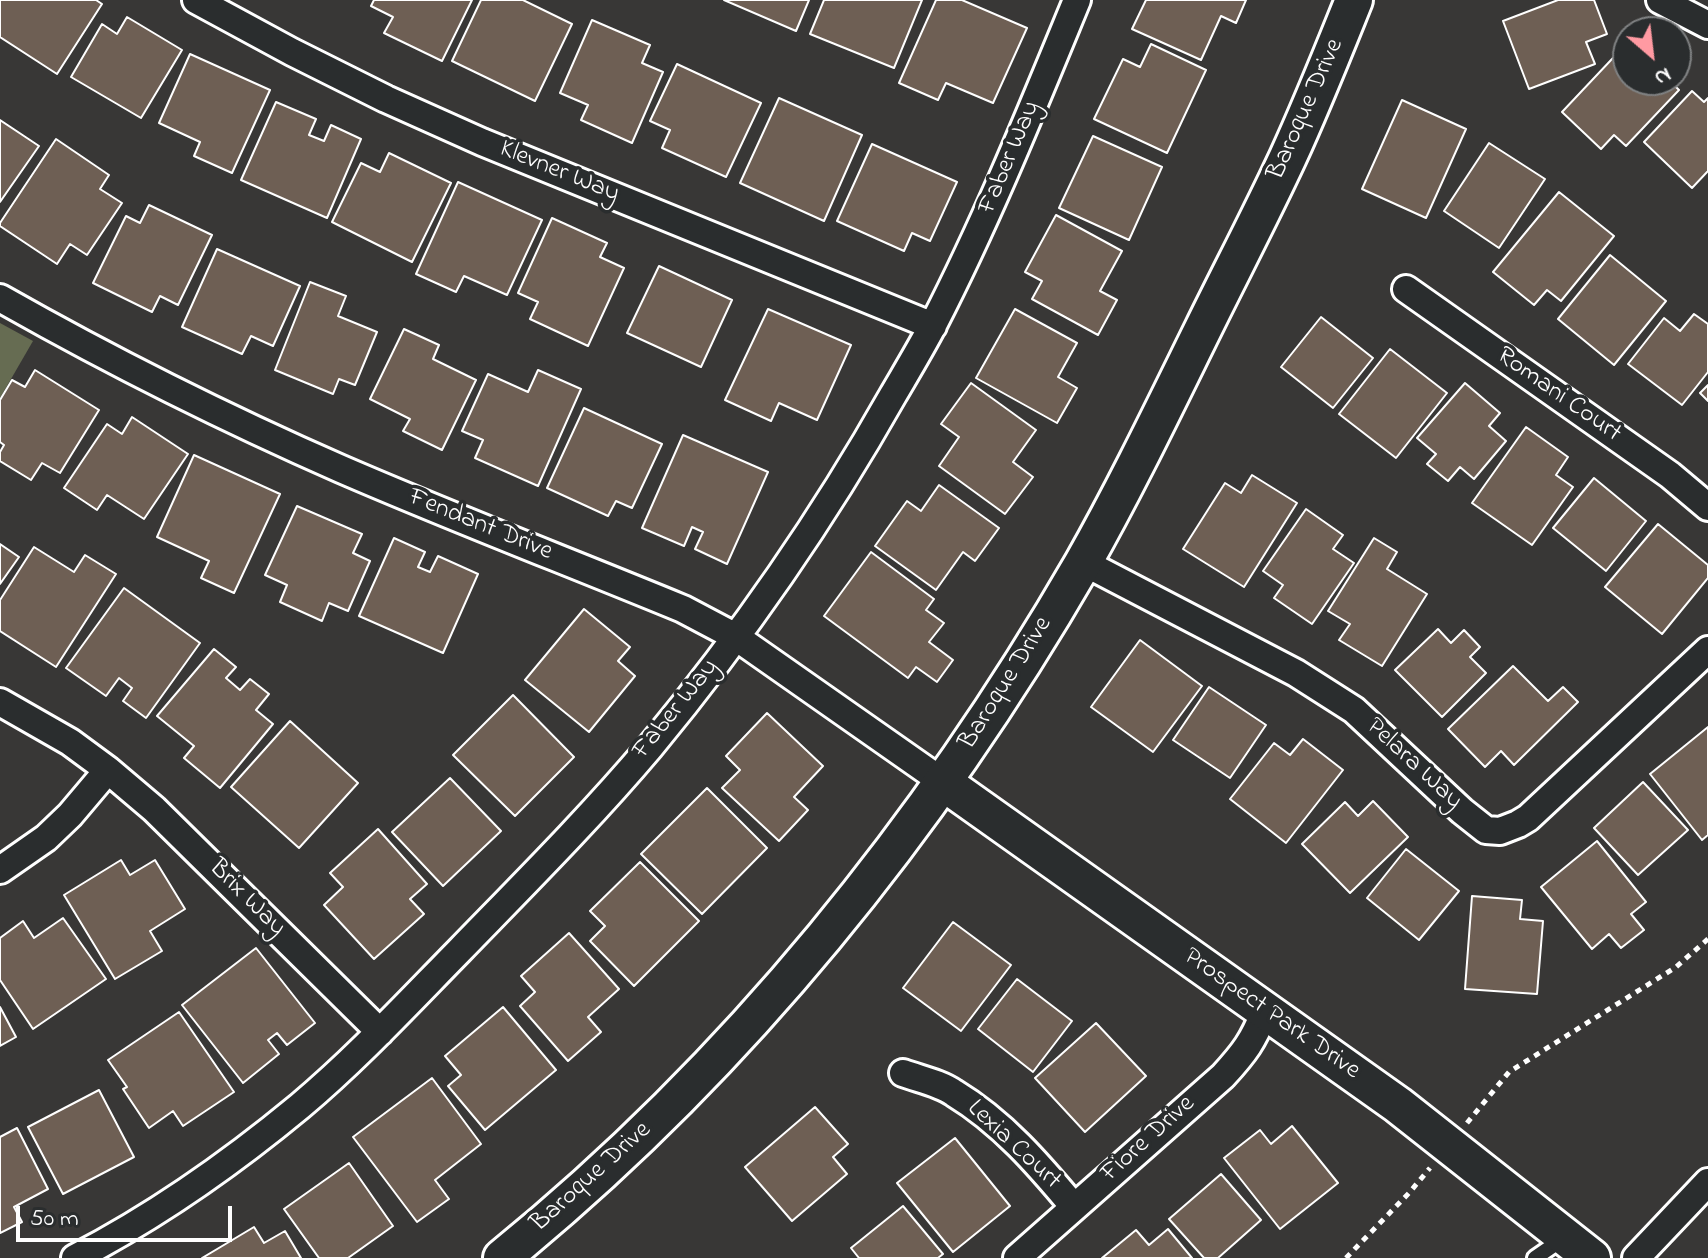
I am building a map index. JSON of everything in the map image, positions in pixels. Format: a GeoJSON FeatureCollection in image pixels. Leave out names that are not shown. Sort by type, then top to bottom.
{"type":"FeatureCollection","features":[{"type":"Feature","properties":{"kind":"street","name":"Klevner Way"},"geometry":{"type":"LineString","coordinates":[[196,0],[386,99],[482,142],[933,326]]}},
{"type":"Feature","properties":{"kind":"street","name":"Faber Way"},"geometry":{"type":"LineString","coordinates":[[75,1258],[201,1184],[302,1104],[380,1032],[556,852],[649,748],[736,637],[816,524],[933,326],[994,201],[1077,0]]}},
{"type":"Feature","properties":{"kind":"street","name":"Baroque Drive"},"geometry":{"type":"LineString","coordinates":[[502,1258],[648,1128],[788,981],[852,904],[993,710],[1083,562],[1147,442],[1287,159],[1354,0]]}},
{"type":"Feature","properties":{"kind":"street"},"geometry":{"type":"LineString","coordinates":[[1660,0],[1708,25]]}},
{"type":"Feature","properties":{"kind":"street","name":"Romani Court"},"geometry":{"type":"LineString","coordinates":[[1406,289],[1670,475],[1708,507]]}},
{"type":"Feature","properties":{"kind":"street","name":"Fendant Drive"},"geometry":{"type":"LineString","coordinates":[[0,298],[128,369],[235,421],[357,475],[683,609],[736,637],[943,782]]}},
{"type":"Feature","properties":{"kind":"street","name":"Pelara Way"},"geometry":{"type":"LineString","coordinates":[[1083,562],[1296,673],[1354,710],[1486,830],[1500,831],[1528,818],[1708,650]]}},
{"type":"Feature","properties":{"kind":"street","name":"Brix Way"},"geometry":{"type":"LineString","coordinates":[[0,702],[70,742],[154,809],[380,1032]]}},
{"type":"Feature","properties":{"kind":"street"},"geometry":{"type":"LineString","coordinates":[[0,870],[54,830],[108,770]]}},
{"type":"Feature","properties":{"kind":"street","name":"Prospect Park Drive"},"geometry":{"type":"LineString","coordinates":[[943,782],[1398,1105],[1579,1247]]}},
{"type":"Feature","properties":{"kind":"street","name":"Fiore Drive"},"geometry":{"type":"LineString","coordinates":[[1017,1258],[1223,1076],[1246,1051],[1265,1011]]}},
{"type":"Feature","properties":{"kind":"street","name":"Lexia Court"},"geometry":{"type":"LineString","coordinates":[[903,1073],[952,1091],[986,1116],[1033,1159],[1074,1207]]}},
{"type":"Feature","properties":{"kind":"street"},"geometry":{"type":"LineString","coordinates":[[1636,1258],[1708,1182]]}},
{"type":"Feature","properties":{"kind":"lane"},"geometry":{"type":"LineString","coordinates":[[1535,1258],[1579,1247]]}},
{"type":"Feature","properties":{"kind":"path"},"geometry":{"type":"LineString","coordinates":[[1496,1088],[1509,1072],[1676,967],[1708,939]]}},
{"type":"Feature","properties":{"kind":"path"},"geometry":{"type":"LineString","coordinates":[[1346,1258],[1409,1193]]}},
{"type":"Feature","properties":{"kind":"green space"},"geometry":{"type":"Polygon","coordinates":[[[0,323],[33,341],[0,398],[0,323]]]}},
{"type":"Feature","properties":{"kind":"building"},"geometry":{"type":"Polygon","coordinates":[[[0,0],[96,0],[102,4],[57,74],[0,37],[0,0]]]}},
{"type":"Feature","properties":{"kind":"building"},"geometry":{"type":"Polygon","coordinates":[[[374,0],[472,0],[442,61],[384,33],[393,17],[371,6],[374,0]]]}},
{"type":"Feature","properties":{"kind":"building"},"geometry":{"type":"Polygon","coordinates":[[[481,0],[523,0],[572,24],[535,101],[452,61],[481,0]]]}},
{"type":"Feature","properties":{"kind":"building"},"geometry":{"type":"Polygon","coordinates":[[[724,0],[809,0],[796,31],[724,0]]]}},
{"type":"Feature","properties":{"kind":"building"},"geometry":{"type":"Polygon","coordinates":[[[824,0],[922,0],[894,68],[810,34],[824,0]]]}},
{"type":"Feature","properties":{"kind":"building"},"geometry":{"type":"Polygon","coordinates":[[[936,0],[962,0],[1027,28],[993,103],[946,83],[938,100],[899,83],[936,0]]]}},
{"type":"Feature","properties":{"kind":"building"},"geometry":{"type":"Polygon","coordinates":[[[1146,0],[1246,0],[1236,23],[1221,16],[1201,60],[1132,29],[1146,0]]]}},
{"type":"Feature","properties":{"kind":"building"},"geometry":{"type":"Polygon","coordinates":[[[1558,0],[1594,0],[1607,34],[1586,42],[1595,64],[1529,89],[1503,21],[1558,0]]]}},
{"type":"Feature","properties":{"kind":"building"},"geometry":{"type":"Polygon","coordinates":[[[127,17],[182,50],[141,118],[71,77],[102,24],[117,34],[127,17]]]}},
{"type":"Feature","properties":{"kind":"building"},"geometry":{"type":"Polygon","coordinates":[[[592,20],[650,45],[642,63],[663,72],[632,143],[581,120],[588,105],[560,93],[592,20]]]}},
{"type":"Feature","properties":{"kind":"building"},"geometry":{"type":"Polygon","coordinates":[[[1151,44],[1206,70],[1167,153],[1094,119],[1123,59],[1140,67],[1151,44]]]}},
{"type":"Feature","properties":{"kind":"building"},"geometry":{"type":"Polygon","coordinates":[[[190,54],[270,90],[232,173],[194,156],[200,142],[159,123],[190,54]]]}},
{"type":"Feature","properties":{"kind":"building"},"geometry":{"type":"Polygon","coordinates":[[[1612,59],[1612,96],[1673,96],[1626,146],[1614,135],[1601,149],[1562,112],[1612,59]]]}},
{"type":"Feature","properties":{"kind":"building"},"geometry":{"type":"Polygon","coordinates":[[[677,64],[761,103],[726,177],[662,148],[670,130],[650,121],[677,64]]]}},
{"type":"Feature","properties":{"kind":"building"},"geometry":{"type":"Polygon","coordinates":[[[1692,91],[1704,102],[1708,98],[1708,171],[1692,188],[1644,142],[1687,96],[1692,96],[1692,91]]]}},
{"type":"Feature","properties":{"kind":"building"},"geometry":{"type":"Polygon","coordinates":[[[779,98],[862,135],[824,221],[740,183],[779,98]]]}},
{"type":"Feature","properties":{"kind":"building"},"geometry":{"type":"Polygon","coordinates":[[[1402,100],[1466,129],[1426,218],[1362,189],[1402,100]]]}},
{"type":"Feature","properties":{"kind":"building"},"geometry":{"type":"Polygon","coordinates":[[[276,102],[316,119],[309,135],[324,141],[331,125],[361,139],[327,218],[241,180],[276,102]]]}},
{"type":"Feature","properties":{"kind":"building"},"geometry":{"type":"Polygon","coordinates":[[[0,120],[39,146],[0,202],[0,120]]]}},
{"type":"Feature","properties":{"kind":"building"},"geometry":{"type":"Polygon","coordinates":[[[1093,136],[1162,167],[1129,240],[1059,208],[1093,136]]]}},
{"type":"Feature","properties":{"kind":"building"},"geometry":{"type":"Polygon","coordinates":[[[56,139],[109,175],[100,189],[122,203],[87,255],[70,244],[57,264],[0,226],[56,139]]]}},
{"type":"Feature","properties":{"kind":"building"},"geometry":{"type":"Polygon","coordinates":[[[1489,143],[1545,179],[1499,248],[1444,211],[1489,143]]]}},
{"type":"Feature","properties":{"kind":"building"},"geometry":{"type":"Polygon","coordinates":[[[872,144],[957,182],[930,241],[912,233],[904,251],[837,221],[872,144]]]}},
{"type":"Feature","properties":{"kind":"building"},"geometry":{"type":"Polygon","coordinates":[[[389,153],[451,183],[412,262],[332,222],[361,163],[380,172],[389,153]]]}},
{"type":"Feature","properties":{"kind":"building"},"geometry":{"type":"Polygon","coordinates":[[[458,182],[542,220],[507,295],[464,276],[456,292],[416,274],[458,182]]]}},
{"type":"Feature","properties":{"kind":"building"},"geometry":{"type":"Polygon","coordinates":[[[1559,192],[1614,236],[1561,301],[1547,290],[1534,305],[1493,272],[1559,192]]]}},
{"type":"Feature","properties":{"kind":"building"},"geometry":{"type":"Polygon","coordinates":[[[149,205],[212,235],[178,305],[160,296],[152,312],[93,283],[126,216],[140,223],[149,205]]]}},
{"type":"Feature","properties":{"kind":"building"},"geometry":{"type":"Polygon","coordinates":[[[1056,215],[1122,251],[1100,291],[1117,300],[1098,335],[1032,299],[1042,281],[1025,272],[1056,215]]]}},
{"type":"Feature","properties":{"kind":"building"},"geometry":{"type":"Polygon","coordinates":[[[552,218],[607,243],[600,257],[624,268],[588,346],[530,319],[538,302],[518,293],[552,218]]]}},
{"type":"Feature","properties":{"kind":"building"},"geometry":{"type":"Polygon","coordinates":[[[217,249],[300,286],[273,346],[251,336],[242,354],[182,327],[217,249]]]}},
{"type":"Feature","properties":{"kind":"building"},"geometry":{"type":"Polygon","coordinates":[[[1610,255],[1666,301],[1614,365],[1558,319],[1610,255]]]}},
{"type":"Feature","properties":{"kind":"building"},"geometry":{"type":"Polygon","coordinates":[[[659,266],[732,300],[701,367],[627,333],[659,266]]]}},
{"type":"Feature","properties":{"kind":"building"},"geometry":{"type":"Polygon","coordinates":[[[310,282],[346,296],[338,316],[377,332],[355,385],[339,379],[333,394],[275,370],[310,282]]]}},
{"type":"Feature","properties":{"kind":"building"},"geometry":{"type":"Polygon","coordinates":[[[768,309],[851,345],[817,420],[779,403],[771,421],[725,400],[768,309]]]}},
{"type":"Feature","properties":{"kind":"building"},"geometry":{"type":"Polygon","coordinates":[[[1015,309],[1077,343],[1058,377],[1077,388],[1057,423],[976,378],[1015,309]]]}},
{"type":"Feature","properties":{"kind":"building"},"geometry":{"type":"Polygon","coordinates":[[[1694,314],[1708,324],[1708,372],[1682,405],[1628,364],[1664,318],[1680,331],[1694,314]]]}},
{"type":"Feature","properties":{"kind":"building"},"geometry":{"type":"Polygon","coordinates":[[[1321,317],[1373,358],[1333,408],[1281,367],[1321,317]]]}},
{"type":"Feature","properties":{"kind":"building"},"geometry":{"type":"Polygon","coordinates":[[[404,329],[439,345],[433,359],[476,380],[442,450],[403,431],[410,419],[370,399],[404,329]]]}},
{"type":"Feature","properties":{"kind":"building"},"geometry":{"type":"Polygon","coordinates":[[[1390,349],[1447,393],[1396,458],[1339,414],[1390,349]]]}},
{"type":"Feature","properties":{"kind":"building"},"geometry":{"type":"Polygon","coordinates":[[[35,370],[99,410],[60,473],[42,463],[31,480],[0,461],[4,445],[0,442],[0,400],[12,380],[25,387],[35,370]]]}},
{"type":"Feature","properties":{"kind":"building"},"geometry":{"type":"Polygon","coordinates":[[[538,370],[581,389],[538,486],[475,458],[483,440],[462,431],[488,374],[528,392],[538,370]]]}},
{"type":"Feature","properties":{"kind":"building"},"geometry":{"type":"Polygon","coordinates":[[[971,383],[1036,430],[1013,462],[1033,477],[1005,514],[939,466],[959,437],[941,424],[971,383]]]}},
{"type":"Feature","properties":{"kind":"building"},"geometry":{"type":"Polygon","coordinates":[[[1465,383],[1500,413],[1489,426],[1506,441],[1474,479],[1460,467],[1448,481],[1427,464],[1436,454],[1417,438],[1465,383]]]}},
{"type":"Feature","properties":{"kind":"building"},"geometry":{"type":"Polygon","coordinates":[[[1708,385],[1708,401],[1700,393],[1708,385]]]}},
{"type":"Feature","properties":{"kind":"building"},"geometry":{"type":"Polygon","coordinates":[[[584,408],[662,444],[632,508],[616,501],[608,516],[547,488],[584,408]]]}},
{"type":"Feature","properties":{"kind":"building"},"geometry":{"type":"Polygon","coordinates":[[[132,417],[188,454],[144,519],[107,495],[97,510],[64,488],[107,424],[122,434],[132,417]]]}},
{"type":"Feature","properties":{"kind":"building"},"geometry":{"type":"Polygon","coordinates":[[[1526,427],[1568,457],[1556,475],[1573,487],[1532,545],[1472,503],[1526,427]]]}},
{"type":"Feature","properties":{"kind":"building"},"geometry":{"type":"Polygon","coordinates":[[[683,435],[768,472],[727,564],[695,549],[703,532],[692,527],[684,546],[642,528],[683,435]]]}},
{"type":"Feature","properties":{"kind":"building"},"geometry":{"type":"Polygon","coordinates":[[[194,455],[280,494],[234,593],[201,578],[209,561],[157,537],[194,455]]]}},
{"type":"Feature","properties":{"kind":"building"},"geometry":{"type":"Polygon","coordinates":[[[1252,475],[1297,503],[1244,587],[1183,549],[1225,483],[1241,493],[1252,475]]]}},
{"type":"Feature","properties":{"kind":"building"},"geometry":{"type":"Polygon","coordinates":[[[1594,478],[1646,521],[1606,571],[1553,528],[1594,478]]]}},
{"type":"Feature","properties":{"kind":"building"},"geometry":{"type":"Polygon","coordinates":[[[939,485],[999,528],[975,561],[963,552],[936,590],[875,546],[907,501],[921,511],[939,485]]]}},
{"type":"Feature","properties":{"kind":"building"},"geometry":{"type":"Polygon","coordinates":[[[297,506],[362,534],[353,553],[370,561],[348,611],[329,603],[322,621],[280,602],[287,585],[265,575],[297,506]]]}},
{"type":"Feature","properties":{"kind":"building"},"geometry":{"type":"Polygon","coordinates":[[[1306,509],[1343,535],[1333,549],[1354,563],[1312,624],[1274,598],[1283,585],[1263,571],[1306,509]]]}},
{"type":"Feature","properties":{"kind":"building"},"geometry":{"type":"Polygon","coordinates":[[[1658,524],[1708,565],[1708,578],[1662,634],[1605,587],[1658,524]]]}},
{"type":"Feature","properties":{"kind":"building"},"geometry":{"type":"Polygon","coordinates":[[[394,538],[425,552],[418,567],[430,572],[438,556],[478,574],[443,653],[359,616],[394,538]]]}},
{"type":"Feature","properties":{"kind":"building"},"geometry":{"type":"Polygon","coordinates":[[[1374,538],[1397,552],[1387,569],[1427,594],[1382,666],[1339,640],[1350,624],[1328,611],[1374,538]]]}},
{"type":"Feature","properties":{"kind":"building"},"geometry":{"type":"Polygon","coordinates":[[[0,544],[19,557],[0,584],[0,544]]]}},
{"type":"Feature","properties":{"kind":"building"},"geometry":{"type":"Polygon","coordinates":[[[34,547],[74,572],[85,555],[116,574],[56,667],[0,631],[0,600],[34,547]]]}},
{"type":"Feature","properties":{"kind":"building"},"geometry":{"type":"Polygon","coordinates":[[[871,552],[934,599],[926,610],[944,623],[929,642],[953,660],[937,682],[916,667],[908,678],[824,616],[871,552]]]}},
{"type":"Feature","properties":{"kind":"building"},"geometry":{"type":"Polygon","coordinates":[[[124,588],[200,643],[146,718],[123,701],[132,688],[119,678],[106,696],[66,668],[124,588]]]}},
{"type":"Feature","properties":{"kind":"building"},"geometry":{"type":"Polygon","coordinates":[[[584,609],[630,647],[618,661],[635,676],[589,732],[525,680],[584,609]]]}},
{"type":"Feature","properties":{"kind":"building"},"geometry":{"type":"Polygon","coordinates":[[[1438,629],[1451,643],[1464,630],[1480,647],[1470,657],[1486,673],[1442,717],[1395,670],[1438,629]]]}},
{"type":"Feature","properties":{"kind":"building"},"geometry":{"type":"Polygon","coordinates":[[[1140,640],[1202,686],[1153,752],[1091,707],[1140,640]]]}},
{"type":"Feature","properties":{"kind":"building"},"geometry":{"type":"Polygon","coordinates":[[[214,649],[236,667],[226,678],[240,690],[250,679],[269,694],[256,710],[273,724],[220,788],[184,758],[194,746],[157,716],[214,649]]]}},
{"type":"Feature","properties":{"kind":"building"},"geometry":{"type":"Polygon","coordinates":[[[1513,666],[1548,701],[1563,687],[1578,702],[1514,765],[1501,751],[1485,767],[1448,729],[1513,666]]]}},
{"type":"Feature","properties":{"kind":"building"},"geometry":{"type":"Polygon","coordinates":[[[1209,687],[1266,725],[1230,778],[1173,740],[1209,687]]]}},
{"type":"Feature","properties":{"kind":"building"},"geometry":{"type":"Polygon","coordinates":[[[513,695],[574,757],[515,816],[453,755],[513,695]]]}},
{"type":"Feature","properties":{"kind":"building"},"geometry":{"type":"Polygon","coordinates":[[[767,713],[823,766],[794,797],[808,810],[779,841],[722,788],[740,770],[726,756],[767,713]]]}},
{"type":"Feature","properties":{"kind":"building"},"geometry":{"type":"Polygon","coordinates":[[[290,721],[358,783],[299,848],[231,787],[290,721]]]}},
{"type":"Feature","properties":{"kind":"building"},"geometry":{"type":"Polygon","coordinates":[[[1708,727],[1708,835],[1702,840],[1650,774],[1708,727]]]}},
{"type":"Feature","properties":{"kind":"building"},"geometry":{"type":"Polygon","coordinates":[[[1303,739],[1343,770],[1286,843],[1230,799],[1274,743],[1290,755],[1303,739]]]}},
{"type":"Feature","properties":{"kind":"building"},"geometry":{"type":"Polygon","coordinates":[[[450,778],[501,831],[443,886],[392,832],[450,778]]]}},
{"type":"Feature","properties":{"kind":"building"},"geometry":{"type":"Polygon","coordinates":[[[1643,782],[1688,830],[1638,875],[1594,828],[1643,782]]]}},
{"type":"Feature","properties":{"kind":"building"},"geometry":{"type":"Polygon","coordinates":[[[707,788],[767,848],[702,914],[641,854],[707,788]]]}},
{"type":"Feature","properties":{"kind":"building"},"geometry":{"type":"Polygon","coordinates":[[[1373,801],[1408,837],[1350,893],[1302,844],[1345,802],[1358,816],[1373,801]]]}},
{"type":"Feature","properties":{"kind":"building"},"geometry":{"type":"Polygon","coordinates":[[[378,829],[427,884],[410,899],[424,914],[374,959],[324,905],[343,887],[330,873],[378,829]]]}},
{"type":"Feature","properties":{"kind":"building"},"geometry":{"type":"Polygon","coordinates":[[[1597,841],[1646,902],[1631,914],[1644,930],[1621,948],[1609,934],[1592,949],[1541,887],[1597,841]]]}},
{"type":"Feature","properties":{"kind":"building"},"geometry":{"type":"Polygon","coordinates":[[[1406,849],[1459,891],[1419,940],[1367,898],[1406,849]]]}},
{"type":"Feature","properties":{"kind":"building"},"geometry":{"type":"Polygon","coordinates":[[[121,860],[130,875],[155,860],[185,909],[150,931],[162,951],[115,979],[64,895],[121,860]]]}},
{"type":"Feature","properties":{"kind":"building"},"geometry":{"type":"Polygon","coordinates":[[[640,862],[699,921],[634,986],[590,941],[605,926],[590,911],[640,862]]]}},
{"type":"Feature","properties":{"kind":"building"},"geometry":{"type":"Polygon","coordinates":[[[1472,896],[1522,900],[1520,919],[1543,921],[1537,994],[1465,989],[1472,896]]]}},
{"type":"Feature","properties":{"kind":"building"},"geometry":{"type":"Polygon","coordinates":[[[63,918],[106,979],[33,1029],[0,980],[0,938],[23,921],[34,938],[63,918]]]}},
{"type":"Feature","properties":{"kind":"building"},"geometry":{"type":"Polygon","coordinates":[[[953,922],[1011,965],[961,1031],[903,988],[953,922]]]}},
{"type":"Feature","properties":{"kind":"building"},"geometry":{"type":"Polygon","coordinates":[[[569,933],[619,989],[588,1017],[601,1032],[568,1061],[520,1006],[535,992],[521,976],[569,933]]]}},
{"type":"Feature","properties":{"kind":"building"},"geometry":{"type":"Polygon","coordinates":[[[256,948],[315,1023],[287,1045],[277,1033],[268,1040],[279,1054],[243,1083],[182,1005],[256,948]]]}},
{"type":"Feature","properties":{"kind":"building"},"geometry":{"type":"Polygon","coordinates":[[[1017,979],[1072,1021],[1033,1072],[978,1029],[1017,979]]]}},
{"type":"Feature","properties":{"kind":"building"},"geometry":{"type":"Polygon","coordinates":[[[0,1007],[16,1037],[0,1046],[0,1007]]]}},
{"type":"Feature","properties":{"kind":"building"},"geometry":{"type":"Polygon","coordinates":[[[503,1007],[556,1070],[485,1130],[448,1086],[461,1075],[445,1056],[503,1007]]]}},
{"type":"Feature","properties":{"kind":"building"},"geometry":{"type":"Polygon","coordinates":[[[179,1012],[234,1092],[183,1126],[173,1111],[149,1128],[108,1060],[179,1012]]]}},
{"type":"Feature","properties":{"kind":"building"},"geometry":{"type":"Polygon","coordinates":[[[1096,1023],[1146,1076],[1085,1132],[1035,1078],[1096,1023]]]}},
{"type":"Feature","properties":{"kind":"building"},"geometry":{"type":"Polygon","coordinates":[[[432,1078],[481,1144],[435,1180],[449,1199],[417,1222],[353,1137],[432,1078]]]}},
{"type":"Feature","properties":{"kind":"building"},"geometry":{"type":"Polygon","coordinates":[[[99,1090],[134,1157],[63,1194],[28,1127],[99,1090]]]}},
{"type":"Feature","properties":{"kind":"building"},"geometry":{"type":"Polygon","coordinates":[[[815,1107],[848,1144],[833,1157],[847,1174],[792,1221],[745,1167],[815,1107]]]}},
{"type":"Feature","properties":{"kind":"building"},"geometry":{"type":"Polygon","coordinates":[[[1292,1126],[1338,1183],[1280,1229],[1224,1158],[1260,1130],[1271,1144],[1292,1126]]]}},
{"type":"Feature","properties":{"kind":"building"},"geometry":{"type":"Polygon","coordinates":[[[17,1128],[48,1189],[14,1207],[22,1222],[0,1233],[0,1137],[17,1128]]]}},
{"type":"Feature","properties":{"kind":"building"},"geometry":{"type":"Polygon","coordinates":[[[955,1138],[1010,1206],[953,1252],[897,1183],[955,1138]]]}},
{"type":"Feature","properties":{"kind":"building"},"geometry":{"type":"Polygon","coordinates":[[[349,1163],[393,1226],[348,1258],[319,1258],[284,1209],[349,1163]]]}},
{"type":"Feature","properties":{"kind":"building"},"geometry":{"type":"Polygon","coordinates":[[[1221,1174],[1261,1220],[1218,1258],[1204,1258],[1169,1219],[1221,1174]]]}},
{"type":"Feature","properties":{"kind":"building"},"geometry":{"type":"Polygon","coordinates":[[[903,1206],[943,1254],[938,1258],[859,1258],[851,1248],[903,1206]]]}},
{"type":"Feature","properties":{"kind":"building"},"geometry":{"type":"Polygon","coordinates":[[[254,1227],[264,1243],[285,1231],[301,1258],[202,1258],[254,1227]]]}},
{"type":"Feature","properties":{"kind":"building"},"geometry":{"type":"Polygon","coordinates":[[[1168,1229],[1192,1258],[1102,1258],[1136,1230],[1149,1245],[1168,1229]]]}}]}
